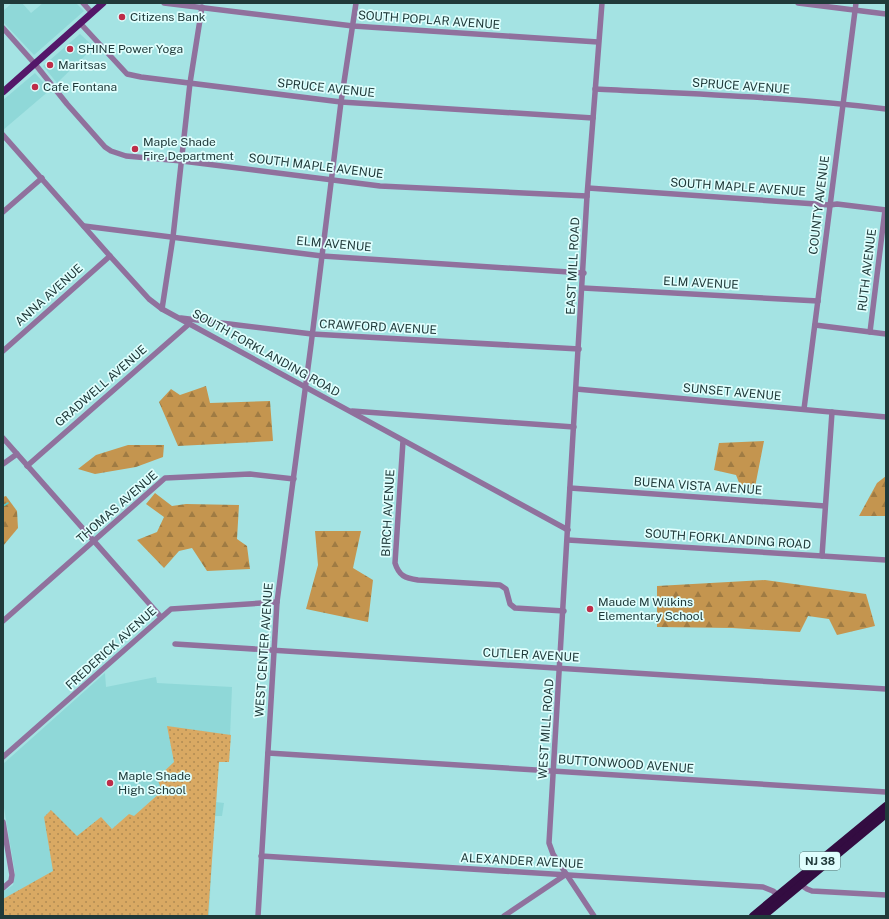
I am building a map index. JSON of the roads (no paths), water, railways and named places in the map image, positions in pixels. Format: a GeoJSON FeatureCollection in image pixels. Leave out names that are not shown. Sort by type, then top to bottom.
{"type":"FeatureCollection","features":[{"type":"Feature","properties":{"kind":"highway","name":"NJ 38"},"geometry":{"type":"LineString","coordinates":[[753,916],[886,806]]}},
{"type":"Feature","properties":{"kind":"highway","name":"NJ 38"},"geometry":{"type":"LineString","coordinates":[[763,916],[886,814]]}},
{"type":"Feature","properties":{"kind":"main road"},"geometry":{"type":"LineString","coordinates":[[3,92],[103,3]]}},
{"type":"Feature","properties":{"kind":"street"},"geometry":{"type":"LineString","coordinates":[[83,3],[92,13]]}},
{"type":"Feature","properties":{"kind":"street","name":"SOUTH POPLAR AVENUE"},"geometry":{"type":"LineString","coordinates":[[164,3],[353,26],[598,42]]}},
{"type":"Feature","properties":{"kind":"street","name":"WEST CENTER AVENUE"},"geometry":{"type":"LineString","coordinates":[[258,916],[277,602],[294,479],[295,458],[306,387],[341,102],[356,3]]}},
{"type":"Feature","properties":{"kind":"street","name":"EAST MILL ROAD"},"geometry":{"type":"LineString","coordinates":[[568,530],[578,349],[584,273],[587,196],[602,3]]}},
{"type":"Feature","properties":{"kind":"street"},"geometry":{"type":"LineString","coordinates":[[798,3],[886,14]]}},
{"type":"Feature","properties":{"kind":"street","name":"COUNTY AVENUE"},"geometry":{"type":"LineString","coordinates":[[804,409],[856,3]]}},
{"type":"Feature","properties":{"kind":"street"},"geometry":{"type":"LineString","coordinates":[[162,309],[173,237],[190,84],[202,7]]}},
{"type":"Feature","properties":{"kind":"street","name":"SPRUCE AVENUE"},"geometry":{"type":"LineString","coordinates":[[80,24],[126,74],[190,84],[341,102],[593,118]]}},
{"type":"Feature","properties":{"kind":"street","name":"SOUTH MAPLE AVENUE"},"geometry":{"type":"LineString","coordinates":[[3,28],[35,64],[67,104],[106,147],[111,151],[126,156],[182,161],[368,185],[587,196]]}},
{"type":"Feature","properties":{"kind":"street","name":"SPRUCE AVENUE"},"geometry":{"type":"LineString","coordinates":[[595,89],[738,96],[843,104],[886,109]]}},
{"type":"Feature","properties":{"kind":"street","name":"SOUTH FORKLANDING ROAD"},"geometry":{"type":"LineString","coordinates":[[3,135],[149,299],[162,309],[568,530]]}},
{"type":"Feature","properties":{"kind":"street"},"geometry":{"type":"LineString","coordinates":[[3,212],[42,178]]}},
{"type":"Feature","properties":{"kind":"street","name":"SOUTH MAPLE AVENUE"},"geometry":{"type":"LineString","coordinates":[[588,188],[830,205],[837,204],[885,210]]}},
{"type":"Feature","properties":{"kind":"street","name":"RUTH AVENUE"},"geometry":{"type":"LineString","coordinates":[[870,332],[885,210]]}},
{"type":"Feature","properties":{"kind":"street","name":"ELM AVENUE"},"geometry":{"type":"LineString","coordinates":[[84,226],[322,256],[584,273]]}},
{"type":"Feature","properties":{"kind":"street","name":"ANNA AVENUE"},"geometry":{"type":"LineString","coordinates":[[3,351],[110,256]]}},
{"type":"Feature","properties":{"kind":"street","name":"ELM AVENUE"},"geometry":{"type":"LineString","coordinates":[[583,288],[818,300]]}},
{"type":"Feature","properties":{"kind":"street","name":"CRAWFORD AVENUE"},"geometry":{"type":"LineString","coordinates":[[177,318],[312,334],[578,349]]}},
{"type":"Feature","properties":{"kind":"street","name":"GRADWELL AVENUE"},"geometry":{"type":"LineString","coordinates":[[28,466],[189,324]]}},
{"type":"Feature","properties":{"kind":"street"},"geometry":{"type":"LineString","coordinates":[[815,325],[886,334]]}},
{"type":"Feature","properties":{"kind":"street","name":"SUNSET AVENUE"},"geometry":{"type":"LineString","coordinates":[[576,389],[886,417]]}},
{"type":"Feature","properties":{"kind":"street"},"geometry":{"type":"LineString","coordinates":[[350,411],[574,426]]}},
{"type":"Feature","properties":{"kind":"street"},"geometry":{"type":"LineString","coordinates":[[822,556],[832,412]]}},
{"type":"Feature","properties":{"kind":"street"},"geometry":{"type":"LineString","coordinates":[[3,438],[162,617]]}},
{"type":"Feature","properties":{"kind":"street","name":"BIRCH AVENUE"},"geometry":{"type":"LineString","coordinates":[[403,441],[395,563],[400,572],[408,578],[418,580],[500,585],[506,589],[510,604],[513,607],[564,611]]}},
{"type":"Feature","properties":{"kind":"street"},"geometry":{"type":"LineString","coordinates":[[3,464],[17,454]]}},
{"type":"Feature","properties":{"kind":"street","name":"THOMAS AVENUE"},"geometry":{"type":"LineString","coordinates":[[3,621],[165,478],[250,474],[294,479]]}},
{"type":"Feature","properties":{"kind":"street","name":"BUENA VISTA AVENUE"},"geometry":{"type":"LineString","coordinates":[[570,488],[825,506]]}},
{"type":"Feature","properties":{"kind":"street","name":"WEST MILL ROAD"},"geometry":{"type":"LineString","coordinates":[[568,530],[550,846],[553,854],[594,916]]}},
{"type":"Feature","properties":{"kind":"street","name":"SOUTH FORKLANDING ROAD"},"geometry":{"type":"LineString","coordinates":[[568,540],[886,560]]}},
{"type":"Feature","properties":{"kind":"street","name":"FREDERICK AVENUE"},"geometry":{"type":"LineString","coordinates":[[3,757],[172,609],[277,602]]}},
{"type":"Feature","properties":{"kind":"street","name":"CUTLER AVENUE"},"geometry":{"type":"LineString","coordinates":[[175,644],[886,689]]}},
{"type":"Feature","properties":{"kind":"street","name":"BUTTONWOOD AVENUE"},"geometry":{"type":"LineString","coordinates":[[268,753],[886,792]]}},
{"type":"Feature","properties":{"kind":"street"},"geometry":{"type":"LineString","coordinates":[[3,822],[12,875],[11,881],[3,888]]}},
{"type":"Feature","properties":{"kind":"street","name":"ALEXANDER AVENUE"},"geometry":{"type":"LineString","coordinates":[[262,856],[763,887],[778,895]]}},
{"type":"Feature","properties":{"kind":"street"},"geometry":{"type":"LineString","coordinates":[[504,916],[566,874]]}},
{"type":"Feature","properties":{"kind":"street"},"geometry":{"type":"LineString","coordinates":[[801,885],[812,891],[886,896]]}},
{"type":"Feature","properties":{"kind":"waterway"},"geometry":{"type":"LineString","coordinates":[[3,506],[8,503]]}},
{"type":"Feature","properties":{"kind":"place","name":"Citizens Bank"},"geometry":{"type":"Point","coordinates":[122,17]}},
{"type":"Feature","properties":{"kind":"place","name":"SHINE Power Yoga"},"geometry":{"type":"Point","coordinates":[70,49]}},
{"type":"Feature","properties":{"kind":"place","name":"Maritsas"},"geometry":{"type":"Point","coordinates":[50,65]}},
{"type":"Feature","properties":{"kind":"place","name":"Cafe Fontana"},"geometry":{"type":"Point","coordinates":[35,87]}},
{"type":"Feature","properties":{"kind":"place","name":"Maple Shade Fire Department"},"geometry":{"type":"Point","coordinates":[135,149]}},
{"type":"Feature","properties":{"kind":"place","name":"Maude M Wilkins Elementary School"},"geometry":{"type":"Point","coordinates":[590,609]}},
{"type":"Feature","properties":{"kind":"place","name":"Maple Shade High School"},"geometry":{"type":"Point","coordinates":[110,783]}}]}
